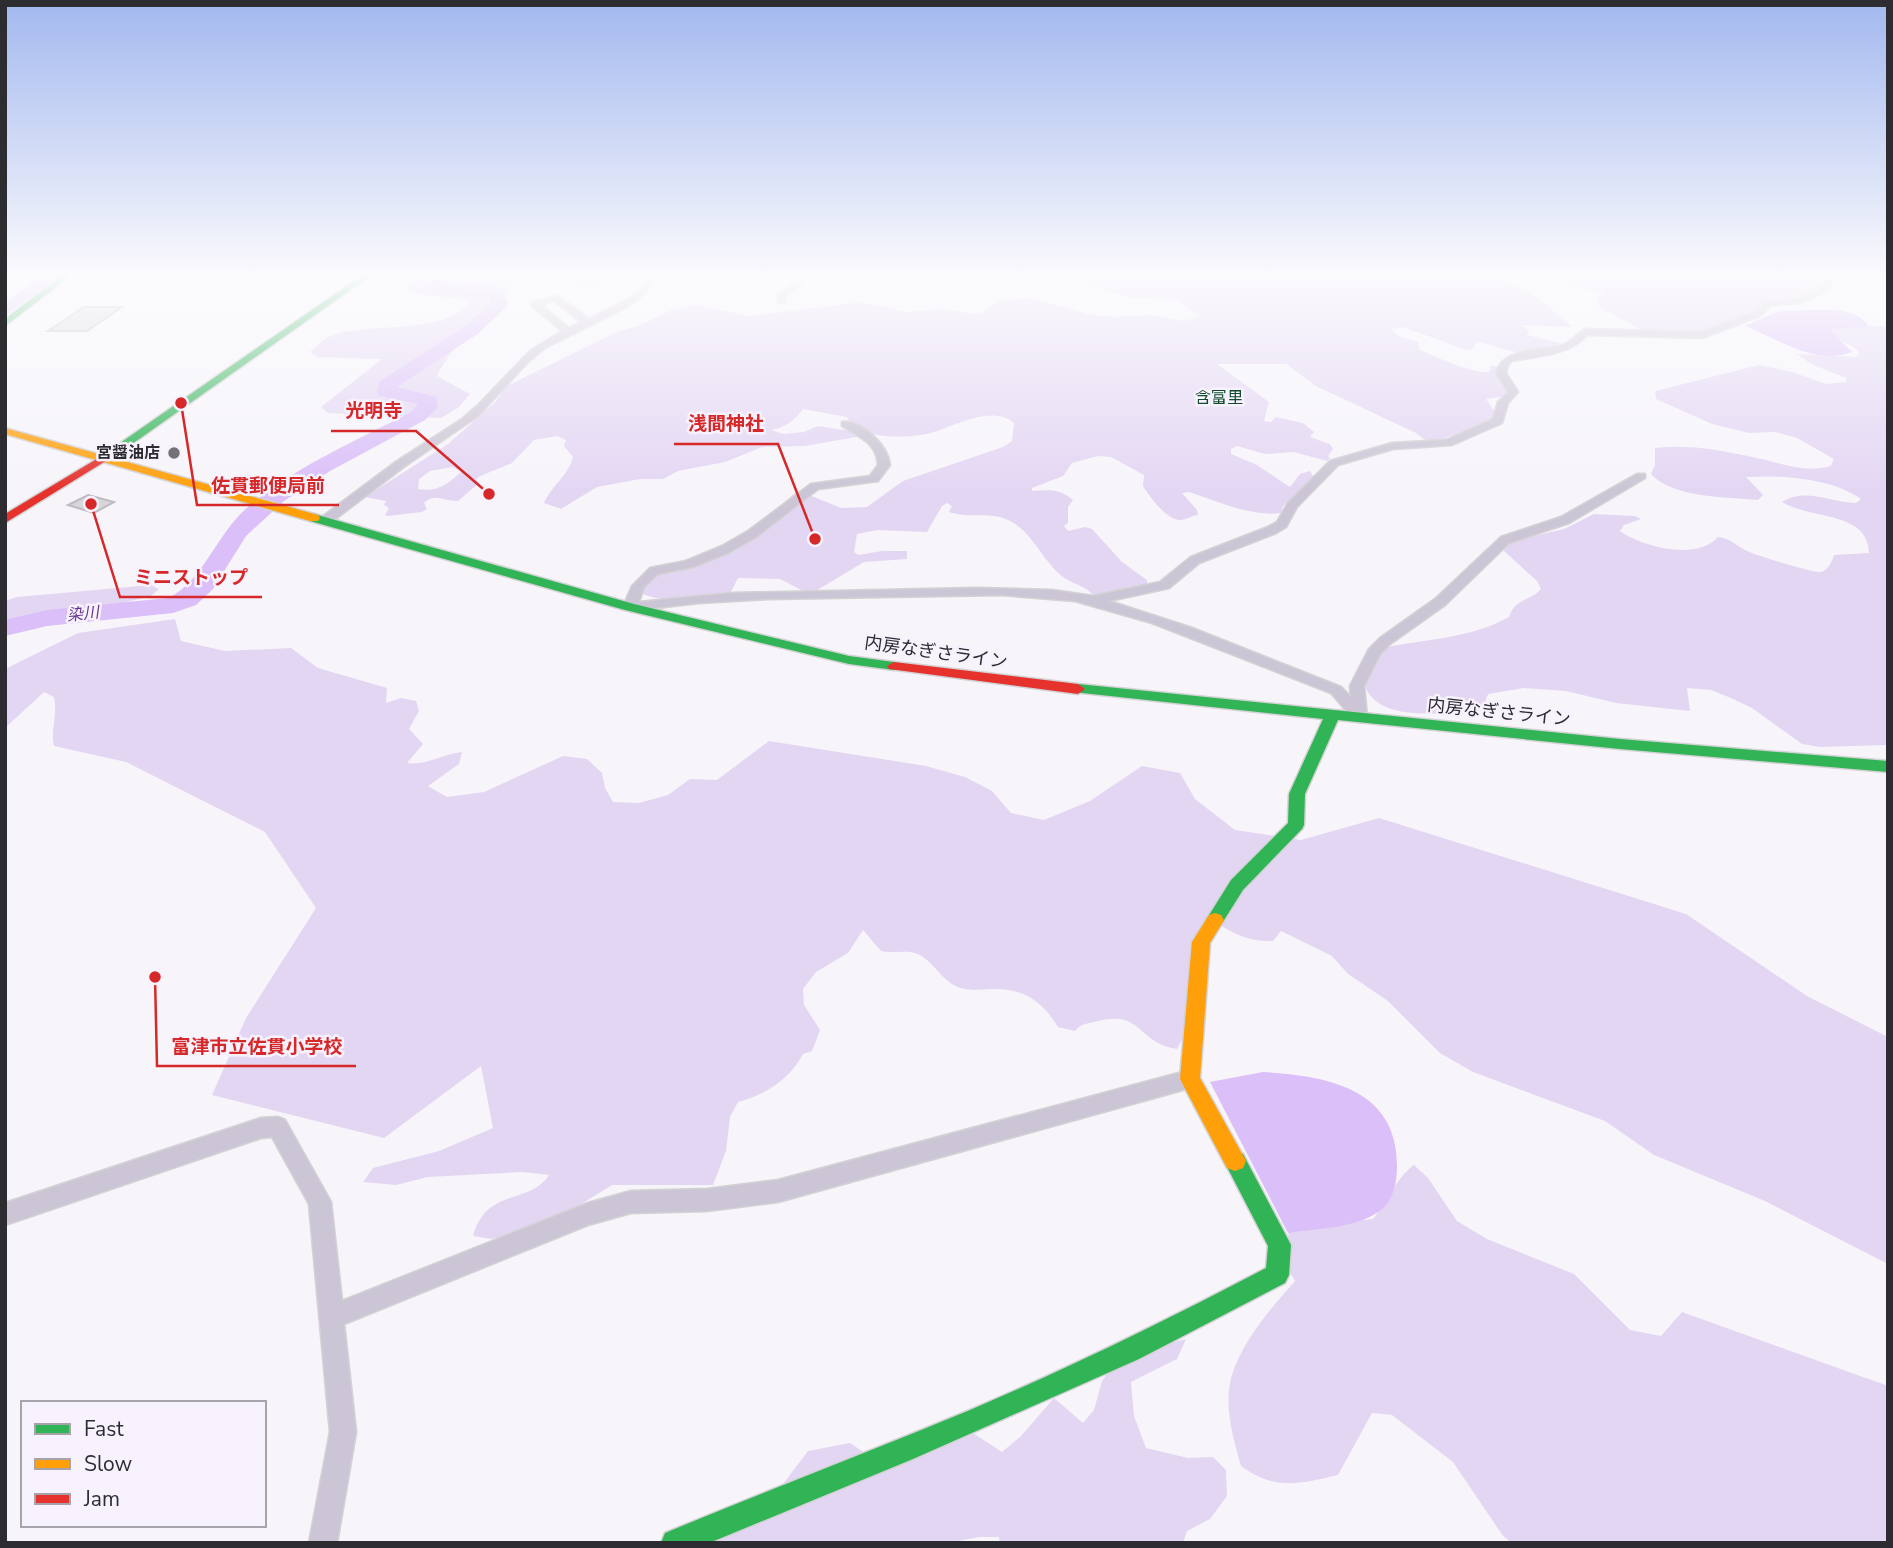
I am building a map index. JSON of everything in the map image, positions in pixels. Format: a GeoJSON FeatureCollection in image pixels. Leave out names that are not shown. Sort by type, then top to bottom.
{"type":"FeatureCollection","features":[{"type":"Feature","properties":{"kind":"main road"},"geometry":{"type":"LineString","coordinates":[[5,519],[104,459],[266,346]]}},
{"type":"Feature","properties":{"kind":"main road","name":"内房なぎさライン"},"geometry":{"type":"LineString","coordinates":[[5,432],[630,607],[849,660],[900,668],[1360,717],[1888,767]]}},
{"type":"Feature","properties":{"kind":"main road"},"geometry":{"type":"LineString","coordinates":[[676,1543],[911,1448],[1199,1318],[1277,1275],[1280,1245],[1190,1079],[1191,1042],[1197,1021],[1196,985],[1201,942],[1237,885],[1296,825],[1297,794],[1333,714]]}},
{"type":"Feature","properties":{"kind":"street"},"geometry":{"type":"LineString","coordinates":[[326,520],[411,456],[461,424],[483,406],[517,365],[543,346]]}},
{"type":"Feature","properties":{"kind":"street"},"geometry":{"type":"LineString","coordinates":[[846,425],[867,436],[879,447],[884,464],[874,479],[815,486],[752,534],[726,549],[689,564],[654,571],[638,586],[630,607],[688,598],[967,592],[1095,600],[1164,585],[1195,561],[1282,524],[1292,505],[1334,463],[1392,446],[1448,443],[1497,421],[1503,402],[1513,392],[1501,373],[1503,364],[1510,359],[1566,346]]}},
{"type":"Feature","properties":{"kind":"street"},"geometry":{"type":"LineString","coordinates":[[1360,717],[1357,686],[1374,652],[1385,641],[1440,603],[1505,540],[1565,520],[1641,476]]}},
{"type":"Feature","properties":{"kind":"street"},"geometry":{"type":"LineString","coordinates":[[1095,600],[1336,690],[1360,717]]}},
{"type":"Feature","properties":{"kind":"street"},"geometry":{"type":"LineString","coordinates":[[332,1317],[588,1213],[631,1202],[707,1200],[778,1191],[1190,1079]]}},
{"type":"Feature","properties":{"kind":"street"},"geometry":{"type":"LineString","coordinates":[[5,1214],[261,1128],[278,1127],[320,1202],[343,1432],[323,1543]]}},
{"type":"Feature","properties":{"kind":"shaded area"},"geometry":{"type":"Polygon","coordinates":[[[317,346],[456,346],[437,376],[470,394],[459,407],[441,418],[328,413],[321,407],[382,359],[318,357],[310,352],[317,346]]]}},
{"type":"Feature","properties":{"kind":"shaded area"},"geometry":{"type":"Polygon","coordinates":[[[588,346],[1419,346],[1420,350],[1476,371],[1490,371],[1491,365],[1497,367],[1498,377],[1509,388],[1507,396],[1486,399],[1497,415],[1493,419],[1474,429],[1447,437],[1445,441],[1428,442],[1416,433],[1316,386],[1286,364],[1217,364],[1269,402],[1264,421],[1271,422],[1276,417],[1303,423],[1314,432],[1310,437],[1330,444],[1333,449],[1327,461],[1294,452],[1265,454],[1237,446],[1231,449],[1231,454],[1257,465],[1290,487],[1300,474],[1310,471],[1314,478],[1283,506],[1281,513],[1258,513],[1189,492],[1182,493],[1197,510],[1198,515],[1176,519],[1154,502],[1143,486],[1144,475],[1111,457],[1098,456],[1072,463],[1063,476],[1032,488],[1032,491],[1059,492],[1073,500],[1068,507],[1068,523],[1064,526],[1068,531],[1085,527],[1092,529],[1122,562],[1147,580],[1147,585],[1094,596],[1058,573],[1017,525],[1001,517],[949,512],[952,506],[947,503],[942,506],[927,532],[877,530],[857,534],[854,552],[858,555],[907,551],[907,559],[864,562],[814,592],[803,591],[780,579],[738,578],[728,598],[672,600],[641,593],[645,576],[694,564],[731,548],[795,493],[802,492],[841,508],[867,507],[903,481],[1003,447],[1012,441],[1014,423],[1004,417],[980,417],[931,433],[902,437],[869,433],[860,430],[847,417],[803,409],[789,423],[771,430],[783,434],[804,432],[818,426],[851,431],[862,436],[805,446],[762,447],[725,462],[678,471],[663,479],[640,479],[597,487],[561,509],[544,503],[573,457],[564,446],[566,440],[557,436],[534,440],[512,463],[476,479],[479,483],[458,501],[432,498],[424,503],[427,509],[422,512],[388,516],[385,515],[389,508],[384,505],[386,501],[365,497],[448,444],[495,402],[507,386],[588,346]],[[453,467],[430,471],[419,479],[418,489],[441,487],[461,472],[453,467]]]}},
{"type":"Feature","properties":{"kind":"shaded area"},"geometry":{"type":"Polygon","coordinates":[[[1457,346],[1474,346],[1467,350],[1457,346]]]}},
{"type":"Feature","properties":{"kind":"shaded area"},"geometry":{"type":"Polygon","coordinates":[[[1495,346],[1559,346],[1558,348],[1522,354],[1495,346]]]}},
{"type":"Feature","properties":{"kind":"shaded area"},"geometry":{"type":"Polygon","coordinates":[[[1791,346],[1846,346],[1852,352],[1825,356],[1791,346]]]}},
{"type":"Feature","properties":{"kind":"shaded area"},"geometry":{"type":"Polygon","coordinates":[[[1851,346],[1888,346],[1888,745],[1820,747],[1802,744],[1752,708],[1711,690],[1687,688],[1690,711],[1616,703],[1566,691],[1524,688],[1488,694],[1484,705],[1475,714],[1412,713],[1382,705],[1371,697],[1364,684],[1382,648],[1479,630],[1509,617],[1515,606],[1541,589],[1537,581],[1504,551],[1508,542],[1564,529],[1594,514],[1635,516],[1641,519],[1624,525],[1620,531],[1655,546],[1684,550],[1709,544],[1718,537],[1752,553],[1817,572],[1828,568],[1834,555],[1869,553],[1866,539],[1849,523],[1794,508],[1782,502],[1800,496],[1856,503],[1861,499],[1836,486],[1806,479],[1746,477],[1763,495],[1758,500],[1686,492],[1672,488],[1651,474],[1655,465],[1655,448],[1667,447],[1716,450],[1801,468],[1831,466],[1834,459],[1797,438],[1775,432],[1749,433],[1712,424],[1656,399],[1655,391],[1759,365],[1792,372],[1826,384],[1846,382],[1846,378],[1811,364],[1797,354],[1856,357],[1860,353],[1851,346]]]}},
{"type":"Feature","properties":{"kind":"shaded area"},"geometry":{"type":"Polygon","coordinates":[[[151,585],[159,589],[151,596],[5,632],[5,601],[17,597],[151,585]]]}},
{"type":"Feature","properties":{"kind":"shaded area"},"geometry":{"type":"Polygon","coordinates":[[[175,619],[181,641],[225,651],[291,648],[318,668],[387,688],[386,703],[401,698],[416,701],[419,711],[409,729],[423,744],[407,763],[421,763],[462,752],[459,764],[428,786],[447,797],[484,792],[563,756],[587,759],[602,773],[605,788],[613,802],[639,803],[668,795],[690,779],[717,780],[769,741],[926,766],[965,777],[992,791],[1011,813],[1044,820],[1090,801],[1142,766],[1180,773],[1195,799],[1235,830],[1301,840],[1379,818],[1686,914],[1807,996],[1888,1037],[1888,1264],[1765,1201],[1654,1155],[1605,1121],[1473,1072],[1440,1053],[1388,1001],[1348,974],[1332,956],[1281,931],[1273,941],[1249,939],[1214,921],[1192,1021],[1177,1049],[1164,1046],[1122,1019],[1088,1023],[1075,1031],[1058,1027],[1031,998],[1003,989],[971,990],[958,987],[951,984],[918,954],[881,951],[863,930],[848,953],[816,972],[803,989],[804,1005],[820,1030],[812,1051],[803,1054],[798,1063],[776,1085],[738,1102],[730,1117],[726,1151],[713,1185],[612,1185],[565,1214],[508,1237],[491,1239],[473,1236],[479,1221],[488,1210],[498,1203],[531,1190],[549,1175],[523,1172],[428,1177],[396,1185],[363,1182],[373,1168],[439,1151],[493,1128],[481,1066],[384,1138],[212,1095],[246,1018],[316,908],[265,832],[126,762],[54,746],[54,697],[44,692],[5,728],[5,669],[78,633],[175,619]]]}},
{"type":"Feature","properties":{"kind":"shaded area"},"geometry":{"type":"Polygon","coordinates":[[[1263,1072],[1311,1077],[1334,1083],[1354,1091],[1372,1103],[1385,1119],[1394,1140],[1397,1167],[1394,1191],[1381,1210],[1360,1221],[1336,1227],[1288,1233],[1210,1082],[1263,1072]]]}},
{"type":"Feature","properties":{"kind":"shaded area"},"geometry":{"type":"Polygon","coordinates":[[[1414,1165],[1428,1178],[1457,1221],[1487,1239],[1574,1274],[1630,1330],[1661,1336],[1682,1312],[1888,1386],[1888,1543],[1512,1543],[1503,1536],[1453,1462],[1392,1415],[1372,1413],[1338,1475],[1299,1483],[1276,1482],[1253,1474],[1241,1466],[1230,1421],[1229,1386],[1237,1362],[1250,1337],[1295,1281],[1283,1261],[1290,1227],[1373,1219],[1397,1183],[1414,1165]]]}},
{"type":"Feature","properties":{"kind":"shaded area"},"geometry":{"type":"Polygon","coordinates":[[[1186,1339],[1177,1359],[1131,1382],[1134,1416],[1146,1448],[1188,1458],[1213,1457],[1226,1470],[1227,1496],[1210,1519],[1187,1531],[1183,1543],[1000,1543],[999,1537],[979,1537],[947,1543],[716,1543],[783,1484],[808,1451],[850,1443],[871,1457],[959,1424],[1002,1452],[1021,1436],[1054,1398],[1083,1423],[1094,1410],[1102,1381],[1119,1356],[1186,1339]]]}},
{"type":"Feature","properties":{"kind":"building"},"geometry":{"type":"Polygon","coordinates":[[[88,495],[114,502],[94,513],[68,505],[88,495]]]}},
{"type":"Feature","properties":{"kind":"waterway","name":"染川"},"geometry":{"type":"LineString","coordinates":[[5,628],[47,618],[173,605],[186,599],[204,583],[237,531],[276,496],[322,467],[418,416],[428,407],[429,401],[421,397],[387,392],[387,385],[447,346]]}},
{"type":"Feature","properties":{"kind":"traffic: fast"},"geometry":{"type":"LineString","coordinates":[[104,459],[266,346]]}},
{"type":"Feature","properties":{"kind":"traffic: fast"},"geometry":{"type":"LineString","coordinates":[[314,518],[630,607],[849,660],[894,666]]}},
{"type":"Feature","properties":{"kind":"traffic: fast"},"geometry":{"type":"LineString","coordinates":[[1078,689],[1620,744],[1888,767]]}},
{"type":"Feature","properties":{"kind":"traffic: fast"},"geometry":{"type":"LineString","coordinates":[[1215,920],[1237,885],[1296,825],[1297,794],[1333,714]]}},
{"type":"Feature","properties":{"kind":"traffic: fast"},"geometry":{"type":"LineString","coordinates":[[675,1543],[1056,1385],[1204,1314],[1277,1275],[1280,1245],[1235,1161]]}},
{"type":"Feature","properties":{"kind":"traffic: slow"},"geometry":{"type":"LineString","coordinates":[[5,431],[314,518]]}},
{"type":"Feature","properties":{"kind":"traffic: slow"},"geometry":{"type":"LineString","coordinates":[[1215,920],[1201,942],[1190,1079],[1235,1161]]}},
{"type":"Feature","properties":{"kind":"traffic: jam"},"geometry":{"type":"LineString","coordinates":[[5,519],[104,459]]}},
{"type":"Feature","properties":{"kind":"traffic: jam"},"geometry":{"type":"LineString","coordinates":[[894,666],[1078,689]]}},
{"type":"Feature","properties":{"kind":"place","name":"佐貫郵便局前"},"geometry":{"type":"Point","coordinates":[181,403]}},
{"type":"Feature","properties":{"kind":"place","name":"宮醤油店"},"geometry":{"type":"Point","coordinates":[174,453]}},
{"type":"Feature","properties":{"kind":"place","name":"光明寺"},"geometry":{"type":"Point","coordinates":[489,494]}},
{"type":"Feature","properties":{"kind":"place","name":"ミニストップ"},"geometry":{"type":"Point","coordinates":[91,504]}},
{"type":"Feature","properties":{"kind":"place","name":"浅間神社"},"geometry":{"type":"Point","coordinates":[815,539]}},
{"type":"Feature","properties":{"kind":"place","name":"富津市立佐貫小学校"},"geometry":{"type":"Point","coordinates":[155,977]}},
{"type":"Feature","properties":{"kind":"district","name":"含富里"},"geometry":{"type":"Point","coordinates":[1219,398]}}]}
